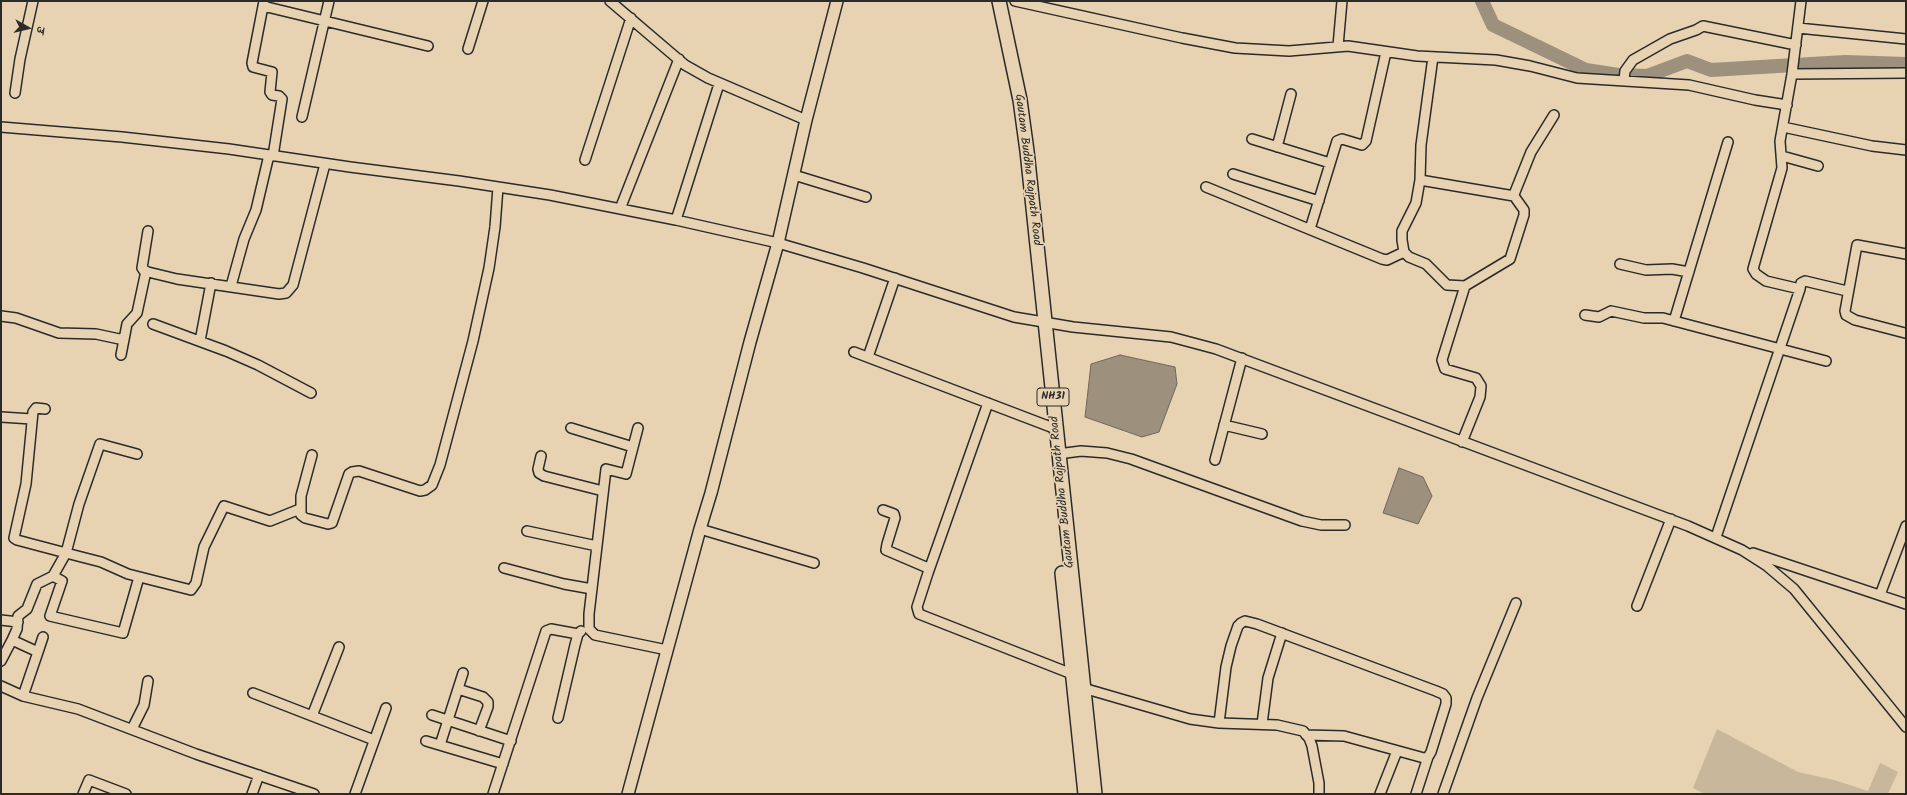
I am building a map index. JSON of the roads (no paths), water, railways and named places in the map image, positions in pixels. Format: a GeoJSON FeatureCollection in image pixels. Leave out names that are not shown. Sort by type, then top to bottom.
{"type":"FeatureCollection","features":[{"type":"Feature","properties":{"kind":"highway","name":"NH31"},"geometry":{"type":"LineString","coordinates":[[992,1],[1016,122],[1042,323]]}},
{"type":"Feature","properties":{"kind":"highway","name":"Gautam Buddha Rajpath Road"},"geometry":{"type":"LineString","coordinates":[[999,1],[1020,100],[1051,427],[1058,454],[1095,794]]}},
{"type":"Feature","properties":{"kind":"highway","name":"NH31"},"geometry":{"type":"LineString","coordinates":[[1051,427],[1072,674],[1085,794]]}},
{"type":"Feature","properties":{"kind":"main road"},"geometry":{"type":"LineString","coordinates":[[628,794],[778,243],[806,120],[837,1]]}},
{"type":"Feature","properties":{"kind":"street"},"geometry":{"type":"LineString","coordinates":[[15,93],[20,59],[33,1]]}},
{"type":"Feature","properties":{"kind":"street"},"geometry":{"type":"LineString","coordinates":[[302,117],[329,1]]}},
{"type":"Feature","properties":{"kind":"street"},"geometry":{"type":"LineString","coordinates":[[468,49],[483,1]]}},
{"type":"Feature","properties":{"kind":"street"},"geometry":{"type":"LineString","coordinates":[[610,1],[678,59],[702,75],[719,84],[806,120]]}},
{"type":"Feature","properties":{"kind":"street"},"geometry":{"type":"LineString","coordinates":[[1015,1],[1234,48],[1289,51],[1338,46],[1433,57],[1496,60],[1530,66],[1577,78],[1625,76],[1689,85],[1755,100],[1787,105]]}},
{"type":"Feature","properties":{"kind":"street"},"geometry":{"type":"LineString","coordinates":[[1338,46],[1342,1]]}},
{"type":"Feature","properties":{"kind":"street"},"geometry":{"type":"LineString","coordinates":[[1800,289],[1766,281],[1756,274],[1753,269],[1780,176],[1782,156],[1780,141],[1792,72],[1801,1]]}},
{"type":"Feature","properties":{"kind":"street"},"geometry":{"type":"LineString","coordinates":[[231,286],[244,239],[256,210],[271,156],[282,99],[279,96],[272,95],[270,92],[272,72],[253,67],[252,63],[264,4],[325,21],[428,46]]}},
{"type":"Feature","properties":{"kind":"street"},"geometry":{"type":"LineString","coordinates":[[585,160],[631,18]]}},
{"type":"Feature","properties":{"kind":"street"},"geometry":{"type":"LineString","coordinates":[[1625,76],[1633,60],[1670,39],[1703,26],[1796,45]]}},
{"type":"Feature","properties":{"kind":"street"},"geometry":{"type":"LineString","coordinates":[[1798,28],[1906,39]]}},
{"type":"Feature","properties":{"kind":"street"},"geometry":{"type":"LineString","coordinates":[[1310,230],[1338,139],[1362,145],[1365,143],[1386,52]]}},
{"type":"Feature","properties":{"kind":"street"},"geometry":{"type":"LineString","coordinates":[[1420,180],[1514,196],[1524,210],[1524,215],[1510,259],[1465,286],[1447,285],[1426,264],[1410,257],[1404,252],[1402,231],[1416,203],[1420,180],[1421,145],[1433,57]]}},
{"type":"Feature","properties":{"kind":"street"},"geometry":{"type":"LineString","coordinates":[[620,209],[678,59]]}},
{"type":"Feature","properties":{"kind":"street"},"geometry":{"type":"LineString","coordinates":[[1792,72],[1906,73]]}},
{"type":"Feature","properties":{"kind":"street"},"geometry":{"type":"LineString","coordinates":[[676,220],[719,84]]}},
{"type":"Feature","properties":{"kind":"street"},"geometry":{"type":"LineString","coordinates":[[1277,146],[1291,94]]}},
{"type":"Feature","properties":{"kind":"street"},"geometry":{"type":"LineString","coordinates":[[1514,196],[1531,152],[1554,115]]}},
{"type":"Feature","properties":{"kind":"street"},"geometry":{"type":"LineString","coordinates":[[1,127],[122,137],[271,156],[498,187],[620,209],[778,243],[894,278],[1014,317],[1042,323],[1171,337],[1216,349],[1671,519],[1716,537],[1742,550],[1766,566],[1794,589],[1906,727]]}},
{"type":"Feature","properties":{"kind":"street"},"geometry":{"type":"LineString","coordinates":[[1783,127],[1872,146],[1906,150]]}},
{"type":"Feature","properties":{"kind":"street"},"geometry":{"type":"LineString","coordinates":[[1252,139],[1330,163]]}},
{"type":"Feature","properties":{"kind":"street"},"geometry":{"type":"LineString","coordinates":[[1674,321],[1728,142]]}},
{"type":"Feature","properties":{"kind":"street"},"geometry":{"type":"LineString","coordinates":[[1782,156],[1818,166]]}},
{"type":"Feature","properties":{"kind":"street"},"geometry":{"type":"LineString","coordinates":[[148,231],[142,268],[146,271],[177,279],[279,294],[286,293],[291,289],[324,164]]}},
{"type":"Feature","properties":{"kind":"street"},"geometry":{"type":"LineString","coordinates":[[1234,174],[1319,201]]}},
{"type":"Feature","properties":{"kind":"street"},"geometry":{"type":"LineString","coordinates":[[794,175],[866,197]]}},
{"type":"Feature","properties":{"kind":"street"},"geometry":{"type":"LineString","coordinates":[[312,456],[302,489],[300,509],[301,515],[305,518],[328,524],[332,523],[349,474],[356,471],[420,491],[429,488],[432,485],[440,465],[473,341],[489,268],[495,227],[498,187]]}},
{"type":"Feature","properties":{"kind":"street"},"geometry":{"type":"LineString","coordinates":[[1206,188],[1382,259],[1387,260],[1404,252]]}},
{"type":"Feature","properties":{"kind":"street"},"geometry":{"type":"LineString","coordinates":[[1905,333],[1850,318],[1845,311],[1857,245],[1906,254]]}},
{"type":"Feature","properties":{"kind":"street"},"geometry":{"type":"LineString","coordinates":[[1620,264],[1646,270],[1672,269],[1689,272]]}},
{"type":"Feature","properties":{"kind":"street"},"geometry":{"type":"LineString","coordinates":[[121,355],[127,324],[137,313],[146,271]]}},
{"type":"Feature","properties":{"kind":"street"},"geometry":{"type":"LineString","coordinates":[[868,357],[894,278]]}},
{"type":"Feature","properties":{"kind":"street"},"geometry":{"type":"LineString","coordinates":[[1716,537],[1801,284],[1805,281],[1848,291]]}},
{"type":"Feature","properties":{"kind":"street"},"geometry":{"type":"LineString","coordinates":[[200,341],[211,283]]}},
{"type":"Feature","properties":{"kind":"street"},"geometry":{"type":"LineString","coordinates":[[1462,442],[1480,397],[1481,386],[1476,378],[1445,368],[1442,360],[1465,286]]}},
{"type":"Feature","properties":{"kind":"street"},"geometry":{"type":"LineString","coordinates":[[1585,314],[1599,317],[1611,311],[1644,318],[1663,318],[1826,361]]}},
{"type":"Feature","properties":{"kind":"street"},"geometry":{"type":"LineString","coordinates":[[1,316],[16,318],[59,333],[96,334],[124,340]]}},
{"type":"Feature","properties":{"kind":"street"},"geometry":{"type":"LineString","coordinates":[[153,324],[258,364],[311,393]]}},
{"type":"Feature","properties":{"kind":"street"},"geometry":{"type":"LineString","coordinates":[[854,352],[1051,427]]}},
{"type":"Feature","properties":{"kind":"street"},"geometry":{"type":"LineString","coordinates":[[1215,460],[1242,358]]}},
{"type":"Feature","properties":{"kind":"street"},"geometry":{"type":"LineString","coordinates":[[988,403],[928,573],[917,607],[919,614],[1072,674]]}},
{"type":"Feature","properties":{"kind":"street"},"geometry":{"type":"LineString","coordinates":[[46,409],[34,409],[26,484],[14,538],[17,540],[101,562],[139,577],[186,589],[193,588],[204,547],[224,506],[270,522],[300,509]]}},
{"type":"Feature","properties":{"kind":"street"},"geometry":{"type":"LineString","coordinates":[[1,417],[32,419]]}},
{"type":"Feature","properties":{"kind":"street"},"geometry":{"type":"LineString","coordinates":[[1224,425],[1262,434]]}},
{"type":"Feature","properties":{"kind":"street"},"geometry":{"type":"LineString","coordinates":[[571,428],[633,447]]}},
{"type":"Feature","properties":{"kind":"street"},"geometry":{"type":"LineString","coordinates":[[590,632],[588,623],[606,469],[626,474],[638,428]]}},
{"type":"Feature","properties":{"kind":"street"},"geometry":{"type":"LineString","coordinates":[[1,661],[12,640],[18,622],[18,616],[27,609],[37,584],[53,576],[66,553],[77,510],[100,444],[137,454]]}},
{"type":"Feature","properties":{"kind":"street"},"geometry":{"type":"LineString","coordinates":[[1058,454],[1081,451],[1107,452],[1145,464],[1302,521],[1321,525],[1345,525]]}},
{"type":"Feature","properties":{"kind":"street"},"geometry":{"type":"LineString","coordinates":[[541,456],[538,469],[539,474],[603,491]]}},
{"type":"Feature","properties":{"kind":"street"},"geometry":{"type":"LineString","coordinates":[[883,510],[894,514],[895,518],[886,550],[925,566],[928,568],[928,573]]}},
{"type":"Feature","properties":{"kind":"street"},"geometry":{"type":"LineString","coordinates":[[1637,606],[1671,519]]}},
{"type":"Feature","properties":{"kind":"street"},"geometry":{"type":"LineString","coordinates":[[1880,596],[1906,526]]}},
{"type":"Feature","properties":{"kind":"street"},"geometry":{"type":"LineString","coordinates":[[700,529],[814,563]]}},
{"type":"Feature","properties":{"kind":"street"},"geometry":{"type":"LineString","coordinates":[[527,531],[597,546]]}},
{"type":"Feature","properties":{"kind":"street"},"geometry":{"type":"LineString","coordinates":[[1742,550],[1906,604]]}},
{"type":"Feature","properties":{"kind":"street"},"geometry":{"type":"LineString","coordinates":[[504,568],[564,584],[592,589]]}},
{"type":"Feature","properties":{"kind":"street"},"geometry":{"type":"LineString","coordinates":[[53,576],[62,581],[50,616],[123,634],[139,577]]}},
{"type":"Feature","properties":{"kind":"street"},"geometry":{"type":"LineString","coordinates":[[1443,794],[1474,705],[1516,603]]}},
{"type":"Feature","properties":{"kind":"street"},"geometry":{"type":"LineString","coordinates":[[1,620],[18,622]]}},
{"type":"Feature","properties":{"kind":"street"},"geometry":{"type":"LineString","coordinates":[[1219,723],[1226,667],[1238,626],[1241,623],[1250,621],[1443,694],[1446,698],[1446,704],[1416,794]]}},
{"type":"Feature","properties":{"kind":"street"},"geometry":{"type":"LineString","coordinates":[[493,794],[546,631],[551,629],[578,634],[581,631],[590,632],[606,638],[667,650]]}},
{"type":"Feature","properties":{"kind":"street"},"geometry":{"type":"LineString","coordinates":[[1262,724],[1268,678],[1282,633]]}},
{"type":"Feature","properties":{"kind":"street"},"geometry":{"type":"LineString","coordinates":[[558,718],[578,634]]}},
{"type":"Feature","properties":{"kind":"street"},"geometry":{"type":"LineString","coordinates":[[23,696],[43,637]]}},
{"type":"Feature","properties":{"kind":"street"},"geometry":{"type":"LineString","coordinates":[[12,640],[38,652]]}},
{"type":"Feature","properties":{"kind":"street"},"geometry":{"type":"LineString","coordinates":[[312,716],[339,647]]}},
{"type":"Feature","properties":{"kind":"street"},"geometry":{"type":"LineString","coordinates":[[440,745],[463,673]]}},
{"type":"Feature","properties":{"kind":"street"},"geometry":{"type":"LineString","coordinates":[[132,729],[144,705],[148,681]]}},
{"type":"Feature","properties":{"kind":"street"},"geometry":{"type":"LineString","coordinates":[[1,686],[23,696],[78,709],[196,754],[314,794]]}},
{"type":"Feature","properties":{"kind":"street"},"geometry":{"type":"LineString","coordinates":[[1083,688],[1190,719],[1219,723],[1262,724],[1298,729],[1306,735],[1312,746],[1319,783],[1319,794]]}},
{"type":"Feature","properties":{"kind":"street"},"geometry":{"type":"LineString","coordinates":[[458,689],[483,697],[488,702],[479,731]]}},
{"type":"Feature","properties":{"kind":"street"},"geometry":{"type":"LineString","coordinates":[[253,693],[374,740]]}},
{"type":"Feature","properties":{"kind":"street"},"geometry":{"type":"LineString","coordinates":[[356,794],[386,708]]}},
{"type":"Feature","properties":{"kind":"street"},"geometry":{"type":"LineString","coordinates":[[432,714],[511,742]]}},
{"type":"Feature","properties":{"kind":"street"},"geometry":{"type":"LineString","coordinates":[[1306,735],[1344,736],[1418,757],[1428,757]]}},
{"type":"Feature","properties":{"kind":"street"},"geometry":{"type":"LineString","coordinates":[[426,741],[503,764]]}},
{"type":"Feature","properties":{"kind":"street"},"geometry":{"type":"LineString","coordinates":[[1380,794],[1397,751]]}},
{"type":"Feature","properties":{"kind":"street"},"geometry":{"type":"LineString","coordinates":[[252,794],[259,775]]}},
{"type":"Feature","properties":{"kind":"street"},"geometry":{"type":"LineString","coordinates":[[82,794],[89,780],[126,794]]}},
{"type":"Feature","properties":{"kind":"waterway"},"geometry":{"type":"LineString","coordinates":[[1482,1],[1493,25],[1586,70],[1618,75],[1647,76],[1687,61],[1711,70],[1845,62],[1906,64]]}}]}
